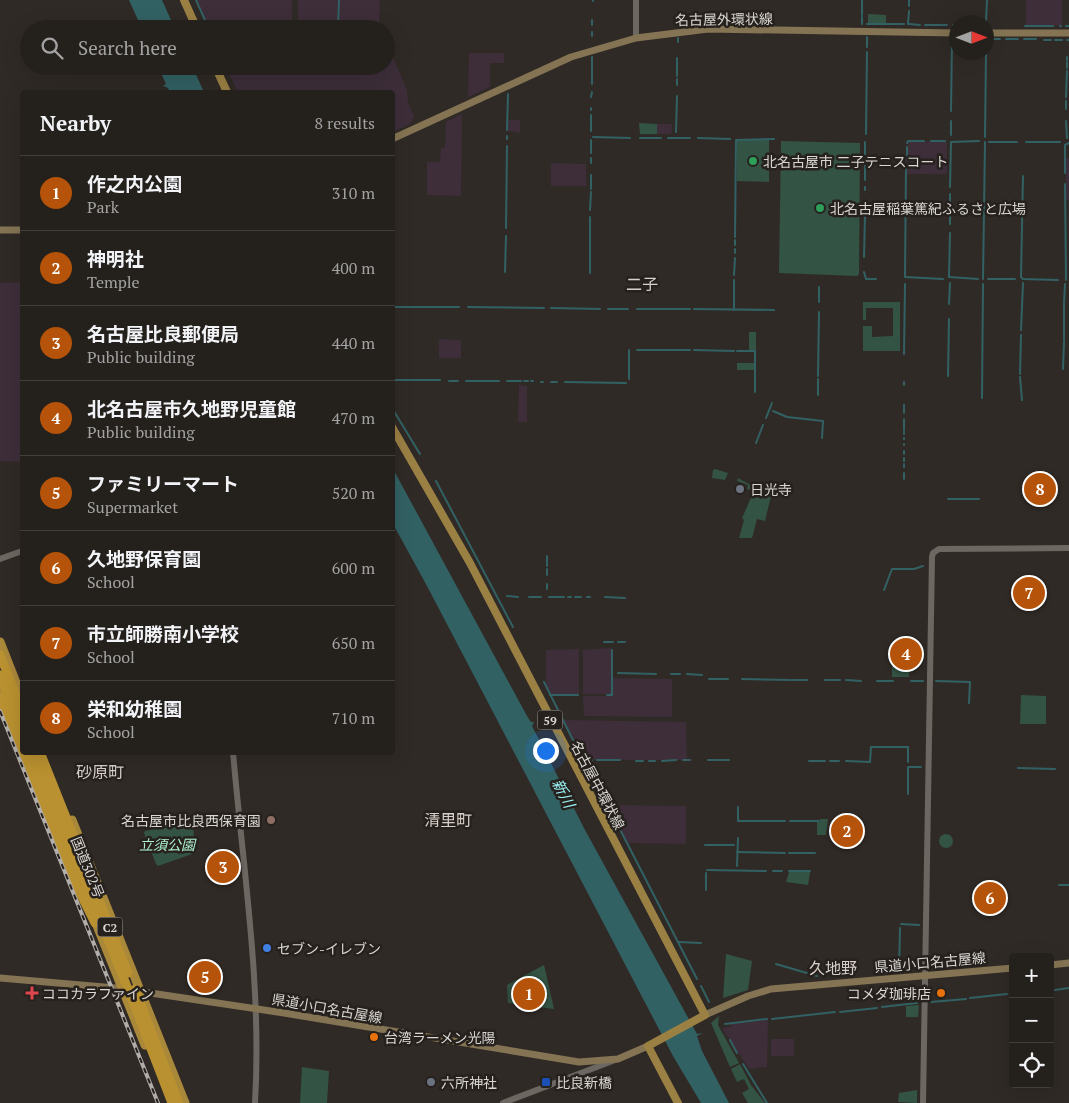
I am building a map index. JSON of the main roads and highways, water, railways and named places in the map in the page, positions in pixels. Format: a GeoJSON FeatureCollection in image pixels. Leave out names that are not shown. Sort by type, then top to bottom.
{"type":"FeatureCollection","features":[{"type":"Feature","properties":{"kind":"highway"},"geometry":{"type":"LineString","coordinates":[[0,642],[20,693]]}},
{"type":"Feature","properties":{"kind":"highway"},"geometry":{"type":"LineString","coordinates":[[0,655],[20,705]]}},
{"type":"Feature","properties":{"kind":"highway"},"geometry":{"type":"LineString","coordinates":[[0,676],[19,732]]}},
{"type":"Feature","properties":{"kind":"highway"},"geometry":{"type":"LineString","coordinates":[[0,687],[20,737]]}},
{"type":"Feature","properties":{"kind":"highway"},"geometry":{"type":"LineString","coordinates":[[0,697],[19,732]]}},
{"type":"Feature","properties":{"kind":"highway"},"geometry":{"type":"LineString","coordinates":[[24,755],[77,887],[119,967]]}},
{"type":"Feature","properties":{"kind":"highway","name":"国道302号"},"geometry":{"type":"LineString","coordinates":[[28,755],[168,1103]]}},
{"type":"Feature","properties":{"kind":"highway","name":"C2"},"geometry":{"type":"LineString","coordinates":[[32,755],[119,967],[172,1103]]}},
{"type":"Feature","properties":{"kind":"highway","name":"C2"},"geometry":{"type":"LineString","coordinates":[[41,755],[179,1103]]}},
{"type":"Feature","properties":{"kind":"highway","name":"国道302号"},"geometry":{"type":"LineString","coordinates":[[45,755],[142,991],[185,1103]]}},
{"type":"Feature","properties":{"kind":"main road"},"geometry":{"type":"LineString","coordinates":[[184,0],[193,20]]}},
{"type":"Feature","properties":{"kind":"main road","name":"名古屋外環状線"},"geometry":{"type":"LineString","coordinates":[[395,138],[571,58],[636,38],[708,29],[949,33]]}},
{"type":"Feature","properties":{"kind":"main road"},"geometry":{"type":"LineString","coordinates":[[994,33],[1069,33]]}},
{"type":"Feature","properties":{"kind":"main road"},"geometry":{"type":"LineString","coordinates":[[219,75],[226,90]]}},
{"type":"Feature","properties":{"kind":"main road"},"geometry":{"type":"LineString","coordinates":[[0,230],[20,230]]}},
{"type":"Feature","properties":{"kind":"main road","name":"名古屋中環状線"},"geometry":{"type":"LineString","coordinates":[[395,432],[470,563],[703,1016]]}},
{"type":"Feature","properties":{"kind":"main road"},"geometry":{"type":"LineString","coordinates":[[1054,965],[1069,963]]}},
{"type":"Feature","properties":{"kind":"main road","name":"県道小口名古屋線"},"geometry":{"type":"LineString","coordinates":[[703,1016],[748,996],[771,989],[1009,968]]}},
{"type":"Feature","properties":{"kind":"main road","name":"県道小口名古屋線"},"geometry":{"type":"LineString","coordinates":[[0,978],[142,991],[580,1062],[618,1059],[650,1045]]}},
{"type":"Feature","properties":{"kind":"main road"},"geometry":{"type":"LineString","coordinates":[[678,1103],[650,1045],[703,1016]]}},
{"type":"Feature","properties":{"kind":"water"},"geometry":{"type":"Polygon","coordinates":[[[129,0],[162,0],[171,20],[138,20],[129,0]]]}},
{"type":"Feature","properties":{"kind":"water"},"geometry":{"type":"Polygon","coordinates":[[[162,75],[196,75],[203,90],[169,90],[163,86],[166,84],[162,75]]]}},
{"type":"Feature","properties":{"kind":"water","name":"新川"},"geometry":{"type":"Polygon","coordinates":[[[395,473],[527,716],[531,722],[534,722],[532,726],[585,830],[697,1034],[703,1033],[697,1036],[702,1051],[729,1103],[701,1103],[673,1056],[395,528],[395,473]]]}},
{"type":"Feature","properties":{"kind":"waterway"},"geometry":{"type":"LineString","coordinates":[[196,0],[205,20]]}},
{"type":"Feature","properties":{"kind":"waterway"},"geometry":{"type":"LineString","coordinates":[[338,20],[339,0]]}},
{"type":"Feature","properties":{"kind":"waterway"},"geometry":{"type":"LineString","coordinates":[[862,0],[862,15]]}},
{"type":"Feature","properties":{"kind":"waterway"},"geometry":{"type":"LineString","coordinates":[[909,0],[909,6]]}},
{"type":"Feature","properties":{"kind":"waterway"},"geometry":{"type":"LineString","coordinates":[[986,15],[987,0]]}},
{"type":"Feature","properties":{"kind":"waterway"},"geometry":{"type":"LineString","coordinates":[[908,24],[909,11]]}},
{"type":"Feature","properties":{"kind":"waterway"},"geometry":{"type":"LineString","coordinates":[[862,17],[862,24]]}},
{"type":"Feature","properties":{"kind":"waterway"},"geometry":{"type":"LineString","coordinates":[[592,20],[592,25]]}},
{"type":"Feature","properties":{"kind":"waterway"},"geometry":{"type":"LineString","coordinates":[[867,24],[904,24]]}},
{"type":"Feature","properties":{"kind":"waterway"},"geometry":{"type":"LineString","coordinates":[[909,24],[920,25]]}},
{"type":"Feature","properties":{"kind":"waterway"},"geometry":{"type":"LineString","coordinates":[[925,25],[947,25]]}},
{"type":"Feature","properties":{"kind":"waterway"},"geometry":{"type":"LineString","coordinates":[[1025,26],[1053,26]]}},
{"type":"Feature","properties":{"kind":"waterway"},"geometry":{"type":"LineString","coordinates":[[867,37],[867,47]]}},
{"type":"Feature","properties":{"kind":"waterway"},"geometry":{"type":"LineString","coordinates":[[994,39],[1000,39]]}},
{"type":"Feature","properties":{"kind":"waterway"},"geometry":{"type":"LineString","coordinates":[[1006,39],[1018,39]]}},
{"type":"Feature","properties":{"kind":"waterway"},"geometry":{"type":"LineString","coordinates":[[1024,39],[1036,39]]}},
{"type":"Feature","properties":{"kind":"waterway"},"geometry":{"type":"LineString","coordinates":[[1044,40],[1051,40]]}},
{"type":"Feature","properties":{"kind":"waterway"},"geometry":{"type":"LineString","coordinates":[[1055,40],[1062,40]]}},
{"type":"Feature","properties":{"kind":"waterway"},"geometry":{"type":"LineString","coordinates":[[866,134],[867,52]]}},
{"type":"Feature","properties":{"kind":"waterway"},"geometry":{"type":"LineString","coordinates":[[592,57],[592,84]]}},
{"type":"Feature","properties":{"kind":"waterway"},"geometry":{"type":"LineString","coordinates":[[677,58],[677,76]]}},
{"type":"Feature","properties":{"kind":"waterway"},"geometry":{"type":"LineString","coordinates":[[951,111],[952,60]]}},
{"type":"Feature","properties":{"kind":"waterway"},"geometry":{"type":"LineString","coordinates":[[985,137],[986,60]]}},
{"type":"Feature","properties":{"kind":"waterway"},"geometry":{"type":"LineString","coordinates":[[1067,62],[1067,68]]}},
{"type":"Feature","properties":{"kind":"waterway"},"geometry":{"type":"LineString","coordinates":[[1066,97],[1067,71]]}},
{"type":"Feature","properties":{"kind":"waterway"},"geometry":{"type":"LineString","coordinates":[[677,79],[677,85]]}},
{"type":"Feature","properties":{"kind":"waterway"},"geometry":{"type":"LineString","coordinates":[[591,97],[592,92]]}},
{"type":"Feature","properties":{"kind":"waterway"},"geometry":{"type":"LineString","coordinates":[[507,130],[508,94]]}},
{"type":"Feature","properties":{"kind":"waterway"},"geometry":{"type":"LineString","coordinates":[[676,132],[677,96]]}},
{"type":"Feature","properties":{"kind":"waterway"},"geometry":{"type":"LineString","coordinates":[[1066,101],[1066,109]]}},
{"type":"Feature","properties":{"kind":"waterway"},"geometry":{"type":"LineString","coordinates":[[591,115],[591,131]]}},
{"type":"Feature","properties":{"kind":"waterway"},"geometry":{"type":"LineString","coordinates":[[951,121],[951,135]]}},
{"type":"Feature","properties":{"kind":"waterway"},"geometry":{"type":"LineString","coordinates":[[1066,121],[1067,138]]}},
{"type":"Feature","properties":{"kind":"waterway"},"geometry":{"type":"LineString","coordinates":[[593,137],[630,138]]}},
{"type":"Feature","properties":{"kind":"waterway"},"geometry":{"type":"LineString","coordinates":[[640,138],[661,138]]}},
{"type":"Feature","properties":{"kind":"waterway"},"geometry":{"type":"LineString","coordinates":[[668,138],[690,138]]}},
{"type":"Feature","properties":{"kind":"waterway"},"geometry":{"type":"LineString","coordinates":[[698,138],[730,139]]}},
{"type":"Feature","properties":{"kind":"waterway"},"geometry":{"type":"LineString","coordinates":[[735,237],[736,140],[774,139]]}},
{"type":"Feature","properties":{"kind":"waterway"},"geometry":{"type":"LineString","coordinates":[[591,140],[591,153]]}},
{"type":"Feature","properties":{"kind":"waterway"},"geometry":{"type":"LineString","coordinates":[[907,143],[908,141],[924,141]]}},
{"type":"Feature","properties":{"kind":"waterway"},"geometry":{"type":"LineString","coordinates":[[931,141],[945,141]]}},
{"type":"Feature","properties":{"kind":"waterway"},"geometry":{"type":"LineString","coordinates":[[950,187],[951,142],[979,141]]}},
{"type":"Feature","properties":{"kind":"waterway"},"geometry":{"type":"LineString","coordinates":[[865,142],[865,180]]}},
{"type":"Feature","properties":{"kind":"waterway"},"geometry":{"type":"LineString","coordinates":[[983,279],[985,142]]}},
{"type":"Feature","properties":{"kind":"waterway"},"geometry":{"type":"LineString","coordinates":[[989,142],[1017,142]]}},
{"type":"Feature","properties":{"kind":"waterway"},"geometry":{"type":"LineString","coordinates":[[1026,142],[1060,142]]}},
{"type":"Feature","properties":{"kind":"waterway"},"geometry":{"type":"LineString","coordinates":[[1065,173],[1065,145],[1069,143]]}},
{"type":"Feature","properties":{"kind":"waterway"},"geometry":{"type":"LineString","coordinates":[[506,228],[507,146]]}},
{"type":"Feature","properties":{"kind":"waterway"},"geometry":{"type":"LineString","coordinates":[[907,147],[907,160]]}},
{"type":"Feature","properties":{"kind":"waterway"},"geometry":{"type":"LineString","coordinates":[[591,158],[591,163]]}},
{"type":"Feature","properties":{"kind":"waterway"},"geometry":{"type":"LineString","coordinates":[[906,167],[905,277],[943,279]]}},
{"type":"Feature","properties":{"kind":"waterway"},"geometry":{"type":"LineString","coordinates":[[591,175],[591,189]]}},
{"type":"Feature","properties":{"kind":"waterway"},"geometry":{"type":"LineString","coordinates":[[1023,176],[1021,277],[1023,279],[1058,280]]}},
{"type":"Feature","properties":{"kind":"waterway"},"geometry":{"type":"LineString","coordinates":[[1065,184],[1066,280]]}},
{"type":"Feature","properties":{"kind":"waterway"},"geometry":{"type":"LineString","coordinates":[[590,210],[591,192]]}},
{"type":"Feature","properties":{"kind":"waterway"},"geometry":{"type":"LineString","coordinates":[[950,194],[950,211]]}},
{"type":"Feature","properties":{"kind":"waterway"},"geometry":{"type":"LineString","coordinates":[[865,202],[865,211]]}},
{"type":"Feature","properties":{"kind":"waterway"},"geometry":{"type":"LineString","coordinates":[[950,213],[950,224]]}},
{"type":"Feature","properties":{"kind":"waterway"},"geometry":{"type":"LineString","coordinates":[[864,257],[865,214]]}},
{"type":"Feature","properties":{"kind":"waterway"},"geometry":{"type":"LineString","coordinates":[[590,217],[590,273]]}},
{"type":"Feature","properties":{"kind":"waterway"},"geometry":{"type":"LineString","coordinates":[[950,233],[949,277],[978,279]]}},
{"type":"Feature","properties":{"kind":"waterway"},"geometry":{"type":"LineString","coordinates":[[505,272],[506,236]]}},
{"type":"Feature","properties":{"kind":"waterway"},"geometry":{"type":"LineString","coordinates":[[735,240],[735,245]]}},
{"type":"Feature","properties":{"kind":"waterway"},"geometry":{"type":"LineString","coordinates":[[734,275],[735,258]]}},
{"type":"Feature","properties":{"kind":"waterway"},"geometry":{"type":"LineString","coordinates":[[864,272],[866,279],[876,279]]}},
{"type":"Feature","properties":{"kind":"waterway"},"geometry":{"type":"LineString","coordinates":[[988,279],[1015,279]]}},
{"type":"Feature","properties":{"kind":"waterway"},"geometry":{"type":"LineString","coordinates":[[734,280],[734,310]]}},
{"type":"Feature","properties":{"kind":"waterway"},"geometry":{"type":"LineString","coordinates":[[949,304],[950,283]]}},
{"type":"Feature","properties":{"kind":"waterway"},"geometry":{"type":"LineString","coordinates":[[1021,330],[1023,283]]}},
{"type":"Feature","properties":{"kind":"waterway"},"geometry":{"type":"LineString","coordinates":[[904,354],[905,284]]}},
{"type":"Feature","properties":{"kind":"waterway"},"geometry":{"type":"LineString","coordinates":[[982,398],[983,284]]}},
{"type":"Feature","properties":{"kind":"waterway"},"geometry":{"type":"LineString","coordinates":[[1064,303],[1065,284]]}},
{"type":"Feature","properties":{"kind":"waterway"},"geometry":{"type":"LineString","coordinates":[[819,287],[819,302]]}},
{"type":"Feature","properties":{"kind":"waterway"},"geometry":{"type":"LineString","coordinates":[[1064,305],[1064,340]]}},
{"type":"Feature","properties":{"kind":"waterway"},"geometry":{"type":"LineString","coordinates":[[395,307],[459,307]]}},
{"type":"Feature","properties":{"kind":"waterway"},"geometry":{"type":"LineString","coordinates":[[468,307],[544,308]]}},
{"type":"Feature","properties":{"kind":"waterway"},"geometry":{"type":"LineString","coordinates":[[551,308],[600,309]]}},
{"type":"Feature","properties":{"kind":"waterway"},"geometry":{"type":"LineString","coordinates":[[608,309],[628,309]]}},
{"type":"Feature","properties":{"kind":"waterway"},"geometry":{"type":"LineString","coordinates":[[637,309],[690,309]]}},
{"type":"Feature","properties":{"kind":"waterway"},"geometry":{"type":"LineString","coordinates":[[694,309],[774,310]]}},
{"type":"Feature","properties":{"kind":"waterway"},"geometry":{"type":"LineString","coordinates":[[818,376],[819,312]]}},
{"type":"Feature","properties":{"kind":"waterway"},"geometry":{"type":"LineString","coordinates":[[948,376],[949,319]]}},
{"type":"Feature","properties":{"kind":"waterway"},"geometry":{"type":"LineString","coordinates":[[1020,374],[1021,335]]}},
{"type":"Feature","properties":{"kind":"waterway"},"geometry":{"type":"LineString","coordinates":[[1063,369],[1064,342]]}},
{"type":"Feature","properties":{"kind":"waterway"},"geometry":{"type":"LineString","coordinates":[[629,350],[629,379]]}},
{"type":"Feature","properties":{"kind":"waterway"},"geometry":{"type":"LineString","coordinates":[[637,350],[690,350]]}},
{"type":"Feature","properties":{"kind":"waterway"},"geometry":{"type":"LineString","coordinates":[[694,350],[734,351]]}},
{"type":"Feature","properties":{"kind":"waterway"},"geometry":{"type":"LineString","coordinates":[[737,351],[755,351],[755,392]]}},
{"type":"Feature","properties":{"kind":"waterway"},"geometry":{"type":"LineString","coordinates":[[1020,377],[1022,400]]}},
{"type":"Feature","properties":{"kind":"waterway"},"geometry":{"type":"LineString","coordinates":[[818,379],[818,395]]}},
{"type":"Feature","properties":{"kind":"waterway"},"geometry":{"type":"LineString","coordinates":[[395,380],[440,380]]}},
{"type":"Feature","properties":{"kind":"waterway"},"geometry":{"type":"LineString","coordinates":[[449,381],[458,381]]}},
{"type":"Feature","properties":{"kind":"waterway"},"geometry":{"type":"LineString","coordinates":[[466,381],[499,381]]}},
{"type":"Feature","properties":{"kind":"waterway"},"geometry":{"type":"LineString","coordinates":[[507,381],[521,381]]}},
{"type":"Feature","properties":{"kind":"waterway"},"geometry":{"type":"LineString","coordinates":[[551,382],[557,382]]}},
{"type":"Feature","properties":{"kind":"waterway"},"geometry":{"type":"LineString","coordinates":[[565,382],[626,383]]}},
{"type":"Feature","properties":{"kind":"waterway"},"geometry":{"type":"LineString","coordinates":[[766,418],[772,403]]}},
{"type":"Feature","properties":{"kind":"waterway"},"geometry":{"type":"LineString","coordinates":[[904,405],[904,413]]}},
{"type":"Feature","properties":{"kind":"waterway"},"geometry":{"type":"LineString","coordinates":[[773,411],[787,417],[823,421],[822,438]]}},
{"type":"Feature","properties":{"kind":"waterway"},"geometry":{"type":"LineString","coordinates":[[395,413],[420,454]]}},
{"type":"Feature","properties":{"kind":"waterway"},"geometry":{"type":"LineString","coordinates":[[904,419],[904,429]]}},
{"type":"Feature","properties":{"kind":"waterway"},"geometry":{"type":"LineString","coordinates":[[756,443],[763,425]]}},
{"type":"Feature","properties":{"kind":"waterway"},"geometry":{"type":"LineString","coordinates":[[904,473],[904,479]]}},
{"type":"Feature","properties":{"kind":"waterway"},"geometry":{"type":"LineString","coordinates":[[436,481],[513,627]]}},
{"type":"Feature","properties":{"kind":"waterway"},"geometry":{"type":"LineString","coordinates":[[948,499],[979,499]]}},
{"type":"Feature","properties":{"kind":"waterway"},"geometry":{"type":"LineString","coordinates":[[547,556],[547,566]]}},
{"type":"Feature","properties":{"kind":"waterway"},"geometry":{"type":"LineString","coordinates":[[884,590],[892,569],[914,569],[923,566]]}},
{"type":"Feature","properties":{"kind":"waterway"},"geometry":{"type":"LineString","coordinates":[[547,569],[547,575]]}},
{"type":"Feature","properties":{"kind":"waterway"},"geometry":{"type":"LineString","coordinates":[[547,584],[547,589]]}},
{"type":"Feature","properties":{"kind":"waterway"},"geometry":{"type":"LineString","coordinates":[[507,596],[518,597]]}},
{"type":"Feature","properties":{"kind":"waterway"},"geometry":{"type":"LineString","coordinates":[[529,597],[541,597]]}},
{"type":"Feature","properties":{"kind":"waterway"},"geometry":{"type":"LineString","coordinates":[[549,597],[564,597]]}},
{"type":"Feature","properties":{"kind":"waterway"},"geometry":{"type":"LineString","coordinates":[[575,597],[581,597]]}},
{"type":"Feature","properties":{"kind":"waterway"},"geometry":{"type":"LineString","coordinates":[[605,597],[625,598]]}},
{"type":"Feature","properties":{"kind":"waterway"},"geometry":{"type":"LineString","coordinates":[[604,642],[613,642]]}},
{"type":"Feature","properties":{"kind":"waterway"},"geometry":{"type":"LineString","coordinates":[[618,642],[625,642]]}},
{"type":"Feature","properties":{"kind":"waterway"},"geometry":{"type":"LineString","coordinates":[[607,695],[612,695],[612,650]]}},
{"type":"Feature","properties":{"kind":"waterway"},"geometry":{"type":"LineString","coordinates":[[618,673],[656,674]]}},
{"type":"Feature","properties":{"kind":"waterway"},"geometry":{"type":"LineString","coordinates":[[671,674],[680,674]]}},
{"type":"Feature","properties":{"kind":"waterway"},"geometry":{"type":"LineString","coordinates":[[687,674],[702,675]]}},
{"type":"Feature","properties":{"kind":"waterway"},"geometry":{"type":"LineString","coordinates":[[709,679],[728,679]]}},
{"type":"Feature","properties":{"kind":"waterway"},"geometry":{"type":"LineString","coordinates":[[742,679],[791,680]]}},
{"type":"Feature","properties":{"kind":"waterway"},"geometry":{"type":"LineString","coordinates":[[793,680],[807,680]]}},
{"type":"Feature","properties":{"kind":"waterway"},"geometry":{"type":"LineString","coordinates":[[825,680],[840,680]]}},
{"type":"Feature","properties":{"kind":"waterway"},"geometry":{"type":"LineString","coordinates":[[846,680],[861,681]]}},
{"type":"Feature","properties":{"kind":"waterway"},"geometry":{"type":"LineString","coordinates":[[877,681],[893,681]]}},
{"type":"Feature","properties":{"kind":"waterway"},"geometry":{"type":"LineString","coordinates":[[911,681],[923,681]]}},
{"type":"Feature","properties":{"kind":"waterway"},"geometry":{"type":"LineString","coordinates":[[936,681],[970,682],[969,703]]}},
{"type":"Feature","properties":{"kind":"waterway"},"geometry":{"type":"LineString","coordinates":[[544,682],[583,760],[592,760]]}},
{"type":"Feature","properties":{"kind":"waterway"},"geometry":{"type":"LineString","coordinates":[[550,695],[578,695]]}},
{"type":"Feature","properties":{"kind":"waterway"},"geometry":{"type":"LineString","coordinates":[[846,761],[870,762],[871,747],[908,747],[908,762]]}},
{"type":"Feature","properties":{"kind":"waterway"},"geometry":{"type":"LineString","coordinates":[[597,760],[620,760]]}},
{"type":"Feature","properties":{"kind":"waterway"},"geometry":{"type":"LineString","coordinates":[[662,761],[676,760]]}},
{"type":"Feature","properties":{"kind":"waterway"},"geometry":{"type":"LineString","coordinates":[[683,760],[690,760]]}},
{"type":"Feature","properties":{"kind":"waterway"},"geometry":{"type":"LineString","coordinates":[[708,760],[729,760]]}},
{"type":"Feature","properties":{"kind":"waterway"},"geometry":{"type":"LineString","coordinates":[[636,761],[643,761]]}},
{"type":"Feature","properties":{"kind":"waterway"},"geometry":{"type":"LineString","coordinates":[[649,761],[655,761]]}},
{"type":"Feature","properties":{"kind":"waterway"},"geometry":{"type":"LineString","coordinates":[[809,761],[825,761]]}},
{"type":"Feature","properties":{"kind":"waterway"},"geometry":{"type":"LineString","coordinates":[[830,761],[839,761]]}},
{"type":"Feature","properties":{"kind":"waterway"},"geometry":{"type":"LineString","coordinates":[[908,794],[908,767],[921,767]]}},
{"type":"Feature","properties":{"kind":"waterway"},"geometry":{"type":"LineString","coordinates":[[1018,768],[1055,769]]}},
{"type":"Feature","properties":{"kind":"waterway"},"geometry":{"type":"LineString","coordinates":[[591,773],[608,807]]}},
{"type":"Feature","properties":{"kind":"waterway"},"geometry":{"type":"LineString","coordinates":[[738,807],[738,821],[785,821]]}},
{"type":"Feature","properties":{"kind":"waterway"},"geometry":{"type":"LineString","coordinates":[[610,810],[697,979]]}},
{"type":"Feature","properties":{"kind":"waterway"},"geometry":{"type":"LineString","coordinates":[[790,821],[819,821]]}},
{"type":"Feature","properties":{"kind":"waterway"},"geometry":{"type":"LineString","coordinates":[[737,866],[738,838]]}},
{"type":"Feature","properties":{"kind":"waterway"},"geometry":{"type":"LineString","coordinates":[[705,845],[734,845]]}},
{"type":"Feature","properties":{"kind":"waterway"},"geometry":{"type":"LineString","coordinates":[[737,852],[785,853]]}},
{"type":"Feature","properties":{"kind":"waterway"},"geometry":{"type":"LineString","coordinates":[[789,853],[815,853]]}},
{"type":"Feature","properties":{"kind":"waterway"},"geometry":{"type":"LineString","coordinates":[[707,870],[766,871]]}},
{"type":"Feature","properties":{"kind":"waterway"},"geometry":{"type":"LineString","coordinates":[[773,871],[782,871]]}},
{"type":"Feature","properties":{"kind":"waterway"},"geometry":{"type":"LineString","coordinates":[[789,871],[810,871]]}},
{"type":"Feature","properties":{"kind":"waterway"},"geometry":{"type":"LineString","coordinates":[[706,873],[706,890]]}},
{"type":"Feature","properties":{"kind":"waterway"},"geometry":{"type":"LineString","coordinates":[[1059,885],[1069,885]]}},
{"type":"Feature","properties":{"kind":"waterway"},"geometry":{"type":"LineString","coordinates":[[901,924],[919,925]]}},
{"type":"Feature","properties":{"kind":"waterway"},"geometry":{"type":"LineString","coordinates":[[899,971],[900,928]]}},
{"type":"Feature","properties":{"kind":"waterway"},"geometry":{"type":"LineString","coordinates":[[678,942],[701,943]]}},
{"type":"Feature","properties":{"kind":"waterway"},"geometry":{"type":"LineString","coordinates":[[776,964],[817,976]]}},
{"type":"Feature","properties":{"kind":"waterway"},"geometry":{"type":"LineString","coordinates":[[701,986],[709,1002]]}},
{"type":"Feature","properties":{"kind":"waterway"},"geometry":{"type":"LineString","coordinates":[[1055,990],[1069,988]]}},
{"type":"Feature","properties":{"kind":"waterway"},"geometry":{"type":"LineString","coordinates":[[970,998],[1007,994]]}},
{"type":"Feature","properties":{"kind":"waterway"},"geometry":{"type":"LineString","coordinates":[[931,1002],[966,999]]}},
{"type":"Feature","properties":{"kind":"waterway"},"geometry":{"type":"LineString","coordinates":[[882,1007],[917,1003]]}},
{"type":"Feature","properties":{"kind":"waterway"},"geometry":{"type":"LineString","coordinates":[[840,1012],[877,1008]]}},
{"type":"Feature","properties":{"kind":"waterway"},"geometry":{"type":"LineString","coordinates":[[772,1019],[835,1012]]}},
{"type":"Feature","properties":{"kind":"waterway"},"geometry":{"type":"LineString","coordinates":[[725,1024],[767,1019]]}},
{"type":"Feature","properties":{"kind":"waterway"},"geometry":{"type":"LineString","coordinates":[[730,1040],[737,1053]]}},
{"type":"Feature","properties":{"kind":"waterway"},"geometry":{"type":"LineString","coordinates":[[743,1064],[767,1103]]}},
{"type":"Feature","properties":{"kind":"railway"},"geometry":{"type":"LineString","coordinates":[[0,711],[158,1103]]}},
{"type":"Feature","properties":{"kind":"place","name":"北名古屋市 二子テニスコート"},"geometry":{"type":"Point","coordinates":[753,161]}},
{"type":"Feature","properties":{"kind":"place","name":"北名古屋稲葉篤紀ふるさと広場"},"geometry":{"type":"Point","coordinates":[820,208]}},
{"type":"Feature","properties":{"kind":"place","name":"日光寺"},"geometry":{"type":"Point","coordinates":[740,489]}},
{"type":"Feature","properties":{"kind":"place","name":"栄和幼稚園"},"geometry":{"type":"Point","coordinates":[1040,489]}},
{"type":"Feature","properties":{"kind":"place","name":"市立師勝南小学校"},"geometry":{"type":"Point","coordinates":[1029,593]}},
{"type":"Feature","properties":{"kind":"place","name":"北名古屋市久地野児童館"},"geometry":{"type":"Point","coordinates":[906,654]}},
{"type":"Feature","properties":{"kind":"place","name":"名古屋市比良西保育園"},"geometry":{"type":"Point","coordinates":[271,820]}},
{"type":"Feature","properties":{"kind":"place","name":"神明社"},"geometry":{"type":"Point","coordinates":[847,831]}},
{"type":"Feature","properties":{"kind":"place","name":"名古屋比良郵便局"},"geometry":{"type":"Point","coordinates":[223,867]}},
{"type":"Feature","properties":{"kind":"place","name":"久地野保育園"},"geometry":{"type":"Point","coordinates":[990,898]}},
{"type":"Feature","properties":{"kind":"place","name":"セブン-イレブン"},"geometry":{"type":"Point","coordinates":[267,948]}},
{"type":"Feature","properties":{"kind":"place","name":"ファミリーマート"},"geometry":{"type":"Point","coordinates":[205,977]}},
{"type":"Feature","properties":{"kind":"place","name":"ココカラファイン"},"geometry":{"type":"Point","coordinates":[32,993]}},
{"type":"Feature","properties":{"kind":"place","name":"コメダ珈琲店"},"geometry":{"type":"Point","coordinates":[941,993]}},
{"type":"Feature","properties":{"kind":"place","name":"作之内公園"},"geometry":{"type":"Point","coordinates":[529,994]}},
{"type":"Feature","properties":{"kind":"place","name":"台湾ラーメン光陽"},"geometry":{"type":"Point","coordinates":[374,1037]}},
{"type":"Feature","properties":{"kind":"place","name":"六所神社"},"geometry":{"type":"Point","coordinates":[431,1082]}},
{"type":"Feature","properties":{"kind":"place","name":"比良新橋"},"geometry":{"type":"Point","coordinates":[546,1082]}},
{"type":"Feature","properties":{"kind":"district","name":"二子"},"geometry":{"type":"Point","coordinates":[642,284]}},
{"type":"Feature","properties":{"kind":"district","name":"砂原町"},"geometry":{"type":"Point","coordinates":[100,772]}},
{"type":"Feature","properties":{"kind":"district","name":"清里町"},"geometry":{"type":"Point","coordinates":[448,820]}},
{"type":"Feature","properties":{"kind":"district","name":"久地野"},"geometry":{"type":"Point","coordinates":[833,968]}},
{"type":"Feature","properties":{"kind":"park label","name":"立須公園"},"geometry":{"type":"Point","coordinates":[167,844]}}]}
